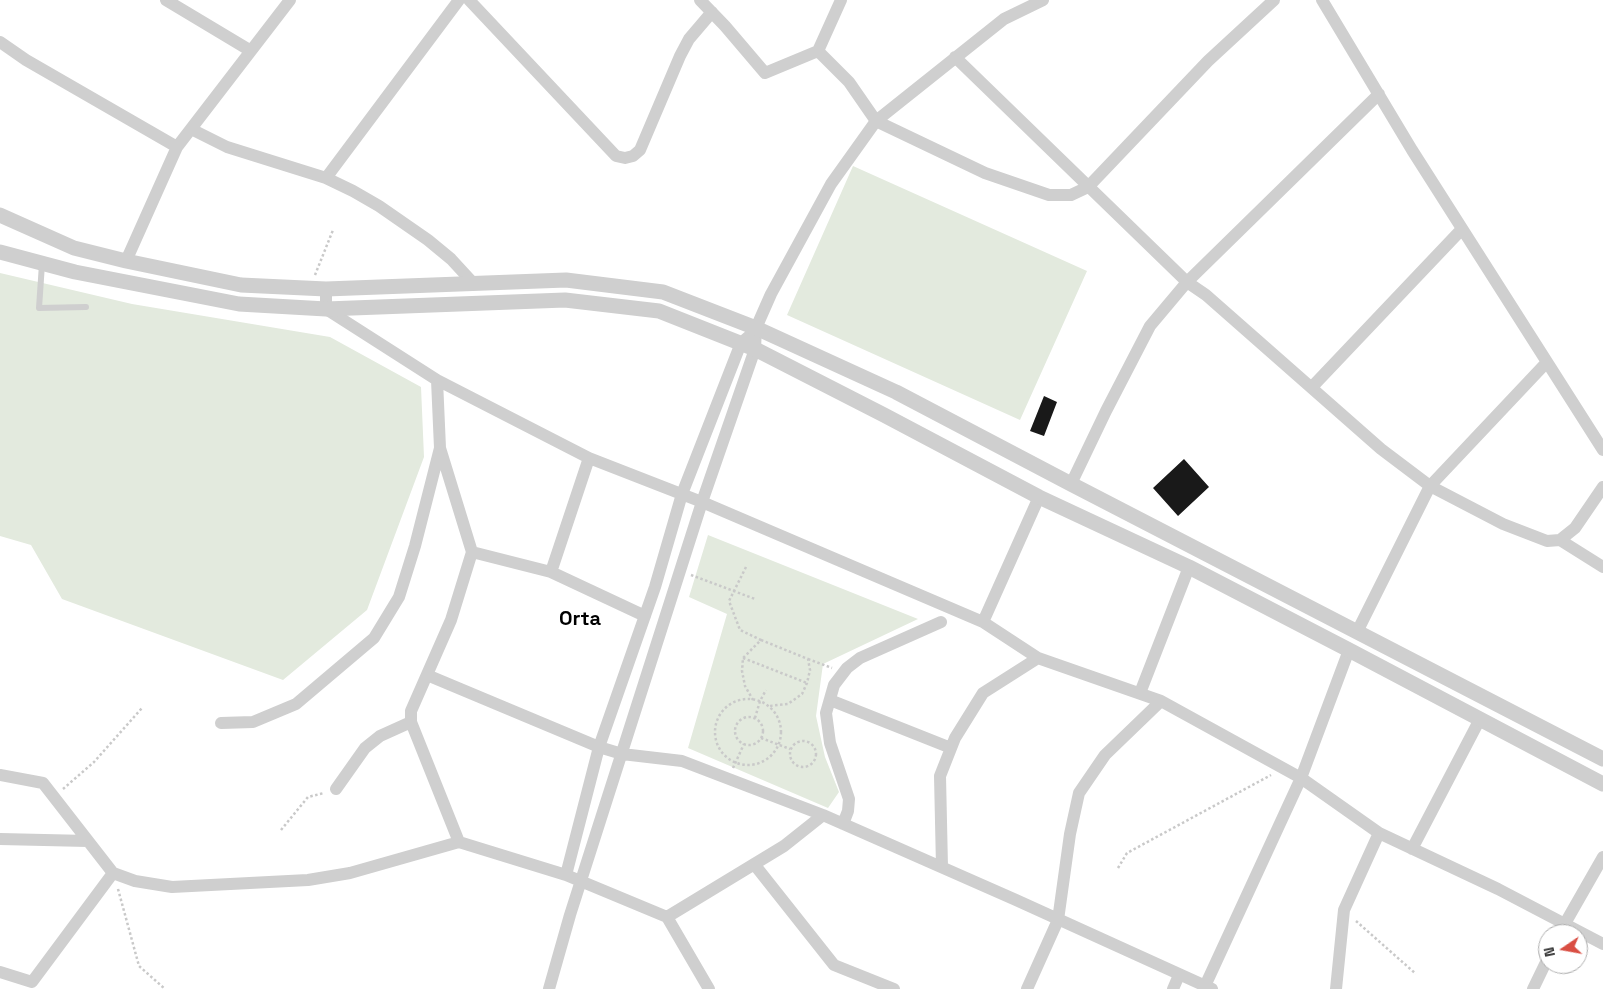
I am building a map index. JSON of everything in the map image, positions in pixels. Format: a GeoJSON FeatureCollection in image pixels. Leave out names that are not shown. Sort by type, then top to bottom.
{"type":"FeatureCollection","features":[{"type":"Feature","properties":{"kind":"street"},"geometry":{"type":"LineString","coordinates":[[166,0],[251,51]]}},
{"type":"Feature","properties":{"kind":"street"},"geometry":{"type":"LineString","coordinates":[[126,262],[177,147],[290,0]]}},
{"type":"Feature","properties":{"kind":"street"},"geometry":{"type":"LineString","coordinates":[[326,178],[460,0]]}},
{"type":"Feature","properties":{"kind":"street"},"geometry":{"type":"LineString","coordinates":[[469,0],[616,156],[624,158],[633,156],[640,150],[688,39],[712,12]]}},
{"type":"Feature","properties":{"kind":"street"},"geometry":{"type":"LineString","coordinates":[[700,0],[765,73],[818,51],[841,0]]}},
{"type":"Feature","properties":{"kind":"street"},"geometry":{"type":"LineString","coordinates":[[566,875],[599,747],[645,616],[682,494],[771,294],[831,184],[876,121],[1004,19],[1043,0]]}},
{"type":"Feature","properties":{"kind":"street"},"geometry":{"type":"LineString","coordinates":[[818,51],[848,82],[876,121],[985,173],[1050,195],[1071,194],[1088,187],[1208,61],[1274,0]]}},
{"type":"Feature","properties":{"kind":"street"},"geometry":{"type":"LineString","coordinates":[[1322,0],[1462,229],[1603,450]]}},
{"type":"Feature","properties":{"kind":"street"},"geometry":{"type":"LineString","coordinates":[[0,42],[26,60],[177,147]]}},
{"type":"Feature","properties":{"kind":"street"},"geometry":{"type":"LineString","coordinates":[[955,57],[1187,282],[1206,294],[1381,449],[1430,486],[1503,524],[1547,541],[1560,540],[1575,528],[1603,487]]}},
{"type":"Feature","properties":{"kind":"street"},"geometry":{"type":"LineString","coordinates":[[1071,484],[1150,326],[1187,282],[1378,94]]}},
{"type":"Feature","properties":{"kind":"street"},"geometry":{"type":"LineString","coordinates":[[191,129],[227,147],[326,178],[379,206],[404,222],[451,259],[474,284]]}},
{"type":"Feature","properties":{"kind":"street"},"geometry":{"type":"LineString","coordinates":[[2,215],[74,248],[126,262],[241,284],[326,289],[566,280],[664,292],[756,328],[896,392],[1603,759]]}},
{"type":"Feature","properties":{"kind":"street"},"geometry":{"type":"LineString","coordinates":[[1312,387],[1462,229]]}},
{"type":"Feature","properties":{"kind":"street"},"geometry":{"type":"LineString","coordinates":[[0,252],[74,272],[239,304],[326,309],[566,300],[659,311],[748,346],[1039,497],[1189,567],[1603,784]]}},
{"type":"Feature","properties":{"kind":"street"},"geometry":{"type":"LineString","coordinates":[[326,289],[326,309]]}},
{"type":"Feature","properties":{"kind":"street"},"geometry":{"type":"LineString","coordinates":[[326,309],[437,380],[589,458],[702,502],[983,622],[1038,658],[1161,701],[1301,778],[1378,833],[1412,848],[1553,924]]}},
{"type":"Feature","properties":{"kind":"street"},"geometry":{"type":"LineString","coordinates":[[549,989],[581,882],[702,502],[748,346]]}},
{"type":"Feature","properties":{"kind":"street"},"geometry":{"type":"LineString","coordinates":[[427,675],[599,747],[622,754],[682,761],[822,815],[942,867],[1209,988],[1301,778],[1349,650],[1430,486],[1547,362]]}},
{"type":"Feature","properties":{"kind":"street"},"geometry":{"type":"LineString","coordinates":[[437,380],[440,448],[472,552],[451,620],[411,712],[411,722],[460,842]]}},
{"type":"Feature","properties":{"kind":"street"},"geometry":{"type":"LineString","coordinates":[[221,723],[254,722],[296,704],[374,638],[399,597],[416,546],[440,448]]}},
{"type":"Feature","properties":{"kind":"street"},"geometry":{"type":"LineString","coordinates":[[551,572],[589,458]]}},
{"type":"Feature","properties":{"kind":"street"},"geometry":{"type":"LineString","coordinates":[[983,622],[1039,497]]}},
{"type":"Feature","properties":{"kind":"street"},"geometry":{"type":"LineString","coordinates":[[1560,540],[1603,567]]}},
{"type":"Feature","properties":{"kind":"street"},"geometry":{"type":"LineString","coordinates":[[472,552],[551,572],[645,616]]}},
{"type":"Feature","properties":{"kind":"street"},"geometry":{"type":"LineString","coordinates":[[1140,693],[1189,567]]}},
{"type":"Feature","properties":{"kind":"street"},"geometry":{"type":"LineString","coordinates":[[843,824],[848,811],[849,798],[830,743],[826,713],[834,685],[843,672],[860,658],[942,622]]}},
{"type":"Feature","properties":{"kind":"street"},"geometry":{"type":"LineString","coordinates":[[942,867],[940,776],[955,738],[983,693],[1038,658]]}},
{"type":"Feature","properties":{"kind":"street"},"geometry":{"type":"LineString","coordinates":[[830,700],[951,748]]}},
{"type":"Feature","properties":{"kind":"street"},"geometry":{"type":"LineString","coordinates":[[1027,989],[1058,920],[1070,834],[1079,793],[1105,755],[1161,701]]}},
{"type":"Feature","properties":{"kind":"street"},"geometry":{"type":"LineString","coordinates":[[1412,848],[1480,719]]}},
{"type":"Feature","properties":{"kind":"street"},"geometry":{"type":"LineString","coordinates":[[336,790],[365,748],[380,736],[411,722]]}},
{"type":"Feature","properties":{"kind":"street"},"geometry":{"type":"LineString","coordinates":[[0,775],[43,783],[113,873],[135,881],[172,888],[308,880],[350,874],[460,842],[566,875],[668,917],[709,989]]}},
{"type":"Feature","properties":{"kind":"street"},"geometry":{"type":"LineString","coordinates":[[668,917],[784,846],[822,815]]}},
{"type":"Feature","properties":{"kind":"street"},"geometry":{"type":"LineString","coordinates":[[1336,989],[1344,910],[1378,833]]}},
{"type":"Feature","properties":{"kind":"street"},"geometry":{"type":"LineString","coordinates":[[0,839],[88,841]]}},
{"type":"Feature","properties":{"kind":"street"},"geometry":{"type":"LineString","coordinates":[[1565,924],[1603,857]]}},
{"type":"Feature","properties":{"kind":"street"},"geometry":{"type":"LineString","coordinates":[[754,864],[834,965],[894,989]]}},
{"type":"Feature","properties":{"kind":"street"},"geometry":{"type":"LineString","coordinates":[[0,972],[32,982],[113,873]]}},
{"type":"Feature","properties":{"kind":"street"},"geometry":{"type":"LineString","coordinates":[[1588,939],[1603,944]]}},
{"type":"Feature","properties":{"kind":"street"},"geometry":{"type":"LineString","coordinates":[[1533,989],[1540,974]]}},
{"type":"Feature","properties":{"kind":"street"},"geometry":{"type":"LineString","coordinates":[[1173,989],[1179,975]]}},
{"type":"Feature","properties":{"kind":"lane"},"geometry":{"type":"LineString","coordinates":[[42,263],[39,308],[86,307]]}},
{"type":"Feature","properties":{"kind":"path"},"geometry":{"type":"LineString","coordinates":[[310,288],[333,230]]}},
{"type":"Feature","properties":{"kind":"path"},"geometry":{"type":"LineString","coordinates":[[746,567],[729,601],[740,630],[843,672]]}},
{"type":"Feature","properties":{"kind":"path"},"geometry":{"type":"LineString","coordinates":[[680,571],[756,599]]}},
{"type":"Feature","properties":{"kind":"path"},"geometry":{"type":"LineString","coordinates":[[753,700],[745,686],[742,671],[743,658],[761,640]]}},
{"type":"Feature","properties":{"kind":"path"},"geometry":{"type":"LineString","coordinates":[[743,658],[808,683]]}},
{"type":"Feature","properties":{"kind":"path"},"geometry":{"type":"LineString","coordinates":[[769,706],[788,704],[802,694],[808,683],[810,670],[808,659]]}},
{"type":"Feature","properties":{"kind":"path"},"geometry":{"type":"LineString","coordinates":[[755,718],[760,701],[766,690]]}},
{"type":"Feature","properties":{"kind":"path"},"geometry":{"type":"LineString","coordinates":[[739,700],[760,701],[769,706],[776,714],[782,735],[779,745],[773,755],[764,762],[754,765],[736,763],[723,754],[717,744],[715,733],[717,722],[722,712],[729,705],[739,700]]}},
{"type":"Feature","properties":{"kind":"path"},"geometry":{"type":"LineString","coordinates":[[54,797],[94,762],[142,708]]}},
{"type":"Feature","properties":{"kind":"path"},"geometry":{"type":"LineString","coordinates":[[746,717],[755,718],[762,725],[763,734],[761,738],[754,744],[744,744],[736,734],[736,725],[746,717]]}},
{"type":"Feature","properties":{"kind":"path"},"geometry":{"type":"LineString","coordinates":[[761,738],[790,749]]}},
{"type":"Feature","properties":{"kind":"path"},"geometry":{"type":"LineString","coordinates":[[796,742],[808,742],[815,748],[816,758],[814,762],[806,767],[797,766],[790,757],[790,749],[796,742]]}},
{"type":"Feature","properties":{"kind":"path"},"geometry":{"type":"LineString","coordinates":[[736,763],[744,744]]}},
{"type":"Feature","properties":{"kind":"path"},"geometry":{"type":"LineString","coordinates":[[1118,868],[1127,853],[1283,768]]}},
{"type":"Feature","properties":{"kind":"path"},"geometry":{"type":"LineString","coordinates":[[282,830],[308,797],[336,790]]}},
{"type":"Feature","properties":{"kind":"path"},"geometry":{"type":"LineString","coordinates":[[113,873],[139,966],[165,989]]}},
{"type":"Feature","properties":{"kind":"path"},"geometry":{"type":"LineString","coordinates":[[1344,910],[1416,974]]}},
{"type":"Feature","properties":{"kind":"shaded area"},"geometry":{"type":"Polygon","coordinates":[[[853,166],[1087,271],[1020,420],[787,315],[853,166]]]}},
{"type":"Feature","properties":{"kind":"shaded area"},"geometry":{"type":"Polygon","coordinates":[[[0,273],[132,304],[330,337],[421,387],[424,457],[367,610],[283,680],[62,599],[31,545],[0,536],[0,273]]]}},
{"type":"Feature","properties":{"kind":"shaded area"},"geometry":{"type":"Polygon","coordinates":[[[708,535],[918,619],[823,664],[816,716],[825,757],[839,792],[828,808],[688,748],[727,614],[689,597],[708,535]]]}},
{"type":"Feature","properties":{"kind":"building"},"geometry":{"type":"Polygon","coordinates":[[[1044,396],[1057,402],[1044,436],[1030,431],[1044,396]]]}},
{"type":"Feature","properties":{"kind":"building"},"geometry":{"type":"Polygon","coordinates":[[[1184,459],[1209,487],[1178,516],[1153,488],[1184,459]]]}},
{"type":"Feature","properties":{"kind":"district","name":"Orta"},"geometry":{"type":"Point","coordinates":[580,620]}}]}
